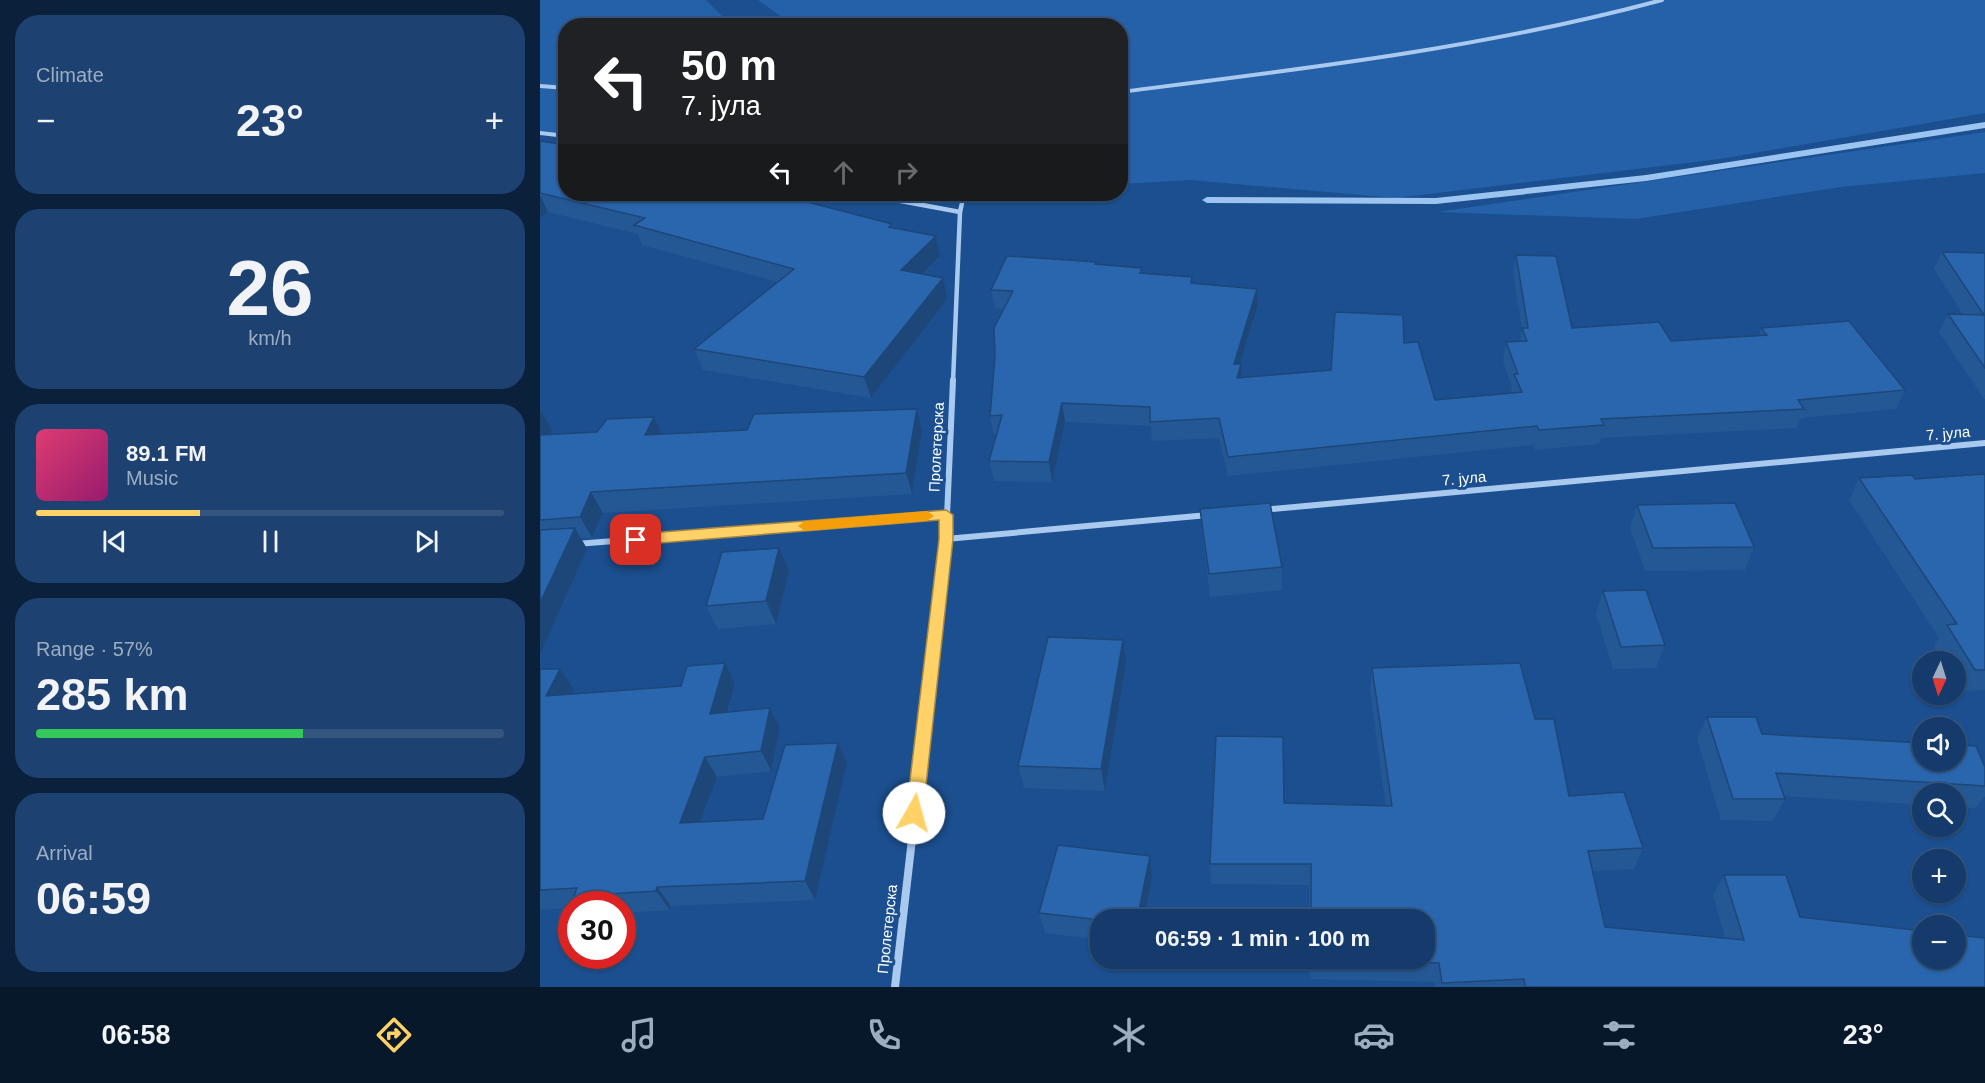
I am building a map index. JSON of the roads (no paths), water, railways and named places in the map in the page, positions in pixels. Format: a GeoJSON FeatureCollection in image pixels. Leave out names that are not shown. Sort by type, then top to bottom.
{"type":"FeatureCollection","features":[{"type":"Feature","properties":{"kind":"street"},"geometry":{"type":"LineString","coordinates":[[1128,91],[1465,44],[1554,26],[1662,0]]}},
{"type":"Feature","properties":{"kind":"street"},"geometry":{"type":"LineString","coordinates":[[540,86],[558,87]]}},
{"type":"Feature","properties":{"kind":"street"},"geometry":{"type":"LineString","coordinates":[[540,133],[558,135]]}},
{"type":"Feature","properties":{"kind":"street"},"geometry":{"type":"LineString","coordinates":[[901,201],[960,212]]}},
{"type":"Feature","properties":{"kind":"street","name":"Пролетерска"},"geometry":{"type":"LineString","coordinates":[[895,987],[946,539],[960,212],[962,201]]}},
{"type":"Feature","properties":{"kind":"street","name":"7. јула"},"geometry":{"type":"LineString","coordinates":[[1257,511],[1985,443]]}},
{"type":"Feature","properties":{"kind":"street"},"geometry":{"type":"LineString","coordinates":[[946,539],[1221,514]]}},
{"type":"Feature","properties":{"kind":"street"},"geometry":{"type":"LineString","coordinates":[[564,545],[946,515]]}},
{"type":"Feature","properties":{"kind":"waterway"},"geometry":{"type":"LineString","coordinates":[[1207,200],[1436,201],[1646,178],[1985,125]]}}]}
